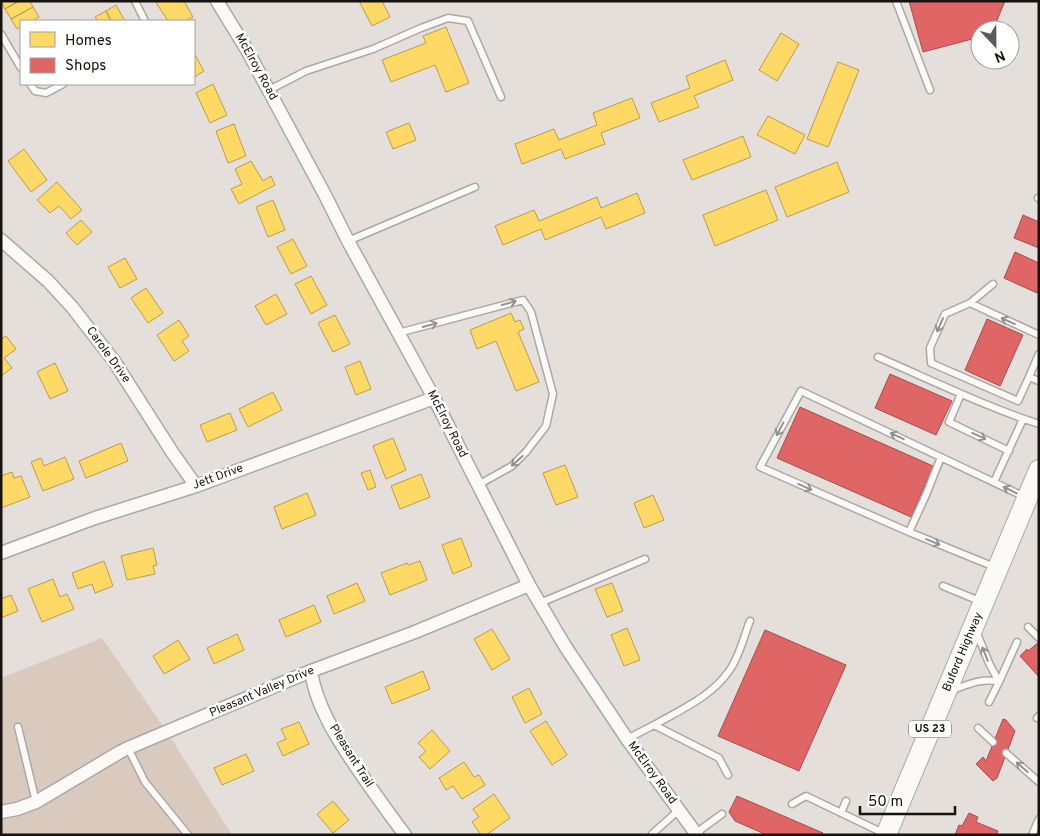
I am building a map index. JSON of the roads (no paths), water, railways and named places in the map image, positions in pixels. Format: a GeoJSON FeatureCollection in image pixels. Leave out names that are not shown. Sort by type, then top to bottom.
{"type":"FeatureCollection","features":[{"type":"Feature","properties":{"kind":"main road","name":"Buford Highway"},"geometry":{"type":"LineString","coordinates":[[886,835],[1039,470]]}},
{"type":"Feature","properties":{"kind":"street","name":"McElroy Road"},"geometry":{"type":"LineString","coordinates":[[217,1],[269,90],[348,241],[434,398],[529,585],[565,646],[627,739],[697,834]]}},
{"type":"Feature","properties":{"kind":"street","name":"Carole Drive"},"geometry":{"type":"LineString","coordinates":[[1,240],[48,281],[72,307],[114,361],[196,486]]}},
{"type":"Feature","properties":{"kind":"street","name":"Jett Drive"},"geometry":{"type":"LineString","coordinates":[[1,553],[95,518],[196,486],[434,398]]}},
{"type":"Feature","properties":{"kind":"street","name":"Pleasant Valley Drive"},"geometry":{"type":"LineString","coordinates":[[1,812],[17,809],[36,802],[128,748],[311,671],[415,632],[529,585]]}},
{"type":"Feature","properties":{"kind":"street","name":"Pleasant Trail"},"geometry":{"type":"LineString","coordinates":[[311,671],[312,684],[322,709],[345,751],[405,835]]}},
{"type":"Feature","properties":{"kind":"lane"},"geometry":{"type":"LineString","coordinates":[[135,1],[144,20]]}},
{"type":"Feature","properties":{"kind":"lane"},"geometry":{"type":"LineString","coordinates":[[896,1],[930,90]]}},
{"type":"Feature","properties":{"kind":"lane"},"geometry":{"type":"LineString","coordinates":[[269,90],[306,71],[373,49],[448,18],[468,21],[501,96]]}},
{"type":"Feature","properties":{"kind":"lane"},"geometry":{"type":"LineString","coordinates":[[1,34],[20,66]]}},
{"type":"Feature","properties":{"kind":"lane"},"geometry":{"type":"LineString","coordinates":[[31,85],[34,91],[46,93],[61,85]]}},
{"type":"Feature","properties":{"kind":"lane"},"geometry":{"type":"LineString","coordinates":[[348,241],[475,187]]}},
{"type":"Feature","properties":{"kind":"lane"},"geometry":{"type":"LineString","coordinates":[[993,284],[970,303],[945,314],[930,348],[931,363],[1018,401],[1039,354]]}},
{"type":"Feature","properties":{"kind":"lane"},"geometry":{"type":"LineString","coordinates":[[398,333],[523,300],[531,312],[554,394],[546,426],[526,452],[512,466],[478,485]]}},
{"type":"Feature","properties":{"kind":"lane"},"geometry":{"type":"LineString","coordinates":[[970,303],[1039,335]]}},
{"type":"Feature","properties":{"kind":"lane"},"geometry":{"type":"LineString","coordinates":[[878,357],[961,394],[1039,424]]}},
{"type":"Feature","properties":{"kind":"lane"},"geometry":{"type":"LineString","coordinates":[[1029,377],[1039,381]]}},
{"type":"Feature","properties":{"kind":"lane"},"geometry":{"type":"LineString","coordinates":[[998,568],[909,532],[760,467],[801,391],[1027,498]]}},
{"type":"Feature","properties":{"kind":"lane"},"geometry":{"type":"LineString","coordinates":[[961,394],[949,422],[1009,451]]}},
{"type":"Feature","properties":{"kind":"lane"},"geometry":{"type":"LineString","coordinates":[[994,482],[1023,419]]}},
{"type":"Feature","properties":{"kind":"lane"},"geometry":{"type":"LineString","coordinates":[[909,532],[941,457]]}},
{"type":"Feature","properties":{"kind":"lane"},"geometry":{"type":"LineString","coordinates":[[540,603],[645,559]]}},
{"type":"Feature","properties":{"kind":"lane"},"geometry":{"type":"LineString","coordinates":[[944,586],[983,603]]}},
{"type":"Feature","properties":{"kind":"lane"},"geometry":{"type":"LineString","coordinates":[[627,739],[700,698],[716,686],[729,671],[750,621]]}},
{"type":"Feature","properties":{"kind":"lane"},"geometry":{"type":"LineString","coordinates":[[974,624],[989,664],[999,682]]}},
{"type":"Feature","properties":{"kind":"lane"},"geometry":{"type":"LineString","coordinates":[[1028,628],[1039,638]]}},
{"type":"Feature","properties":{"kind":"lane"},"geometry":{"type":"LineString","coordinates":[[989,702],[1017,642]]}},
{"type":"Feature","properties":{"kind":"lane"},"geometry":{"type":"LineString","coordinates":[[946,693],[981,681],[993,680],[999,682]]}},
{"type":"Feature","properties":{"kind":"lane"},"geometry":{"type":"LineString","coordinates":[[654,725],[719,758],[728,775]]}},
{"type":"Feature","properties":{"kind":"lane"},"geometry":{"type":"LineString","coordinates":[[18,726],[36,802]]}},
{"type":"Feature","properties":{"kind":"lane"},"geometry":{"type":"LineString","coordinates":[[978,728],[994,742]]}},
{"type":"Feature","properties":{"kind":"lane"},"geometry":{"type":"LineString","coordinates":[[128,748],[146,782],[188,835]]}},
{"type":"Feature","properties":{"kind":"lane"},"geometry":{"type":"LineString","coordinates":[[1006,753],[1039,782]]}},
{"type":"Feature","properties":{"kind":"lane"},"geometry":{"type":"LineString","coordinates":[[792,804],[806,796],[886,835]]}},
{"type":"Feature","properties":{"kind":"lane"},"geometry":{"type":"LineString","coordinates":[[841,813],[846,802]]}},
{"type":"Feature","properties":{"kind":"lane"},"geometry":{"type":"LineString","coordinates":[[652,834],[679,810]]}},
{"type":"Feature","properties":{"kind":"lane"},"geometry":{"type":"LineString","coordinates":[[697,834],[722,814]]}},
{"type":"Feature","properties":{"kind":"lane"},"geometry":{"type":"LineString","coordinates":[[1032,835],[1039,819]]}}]}
